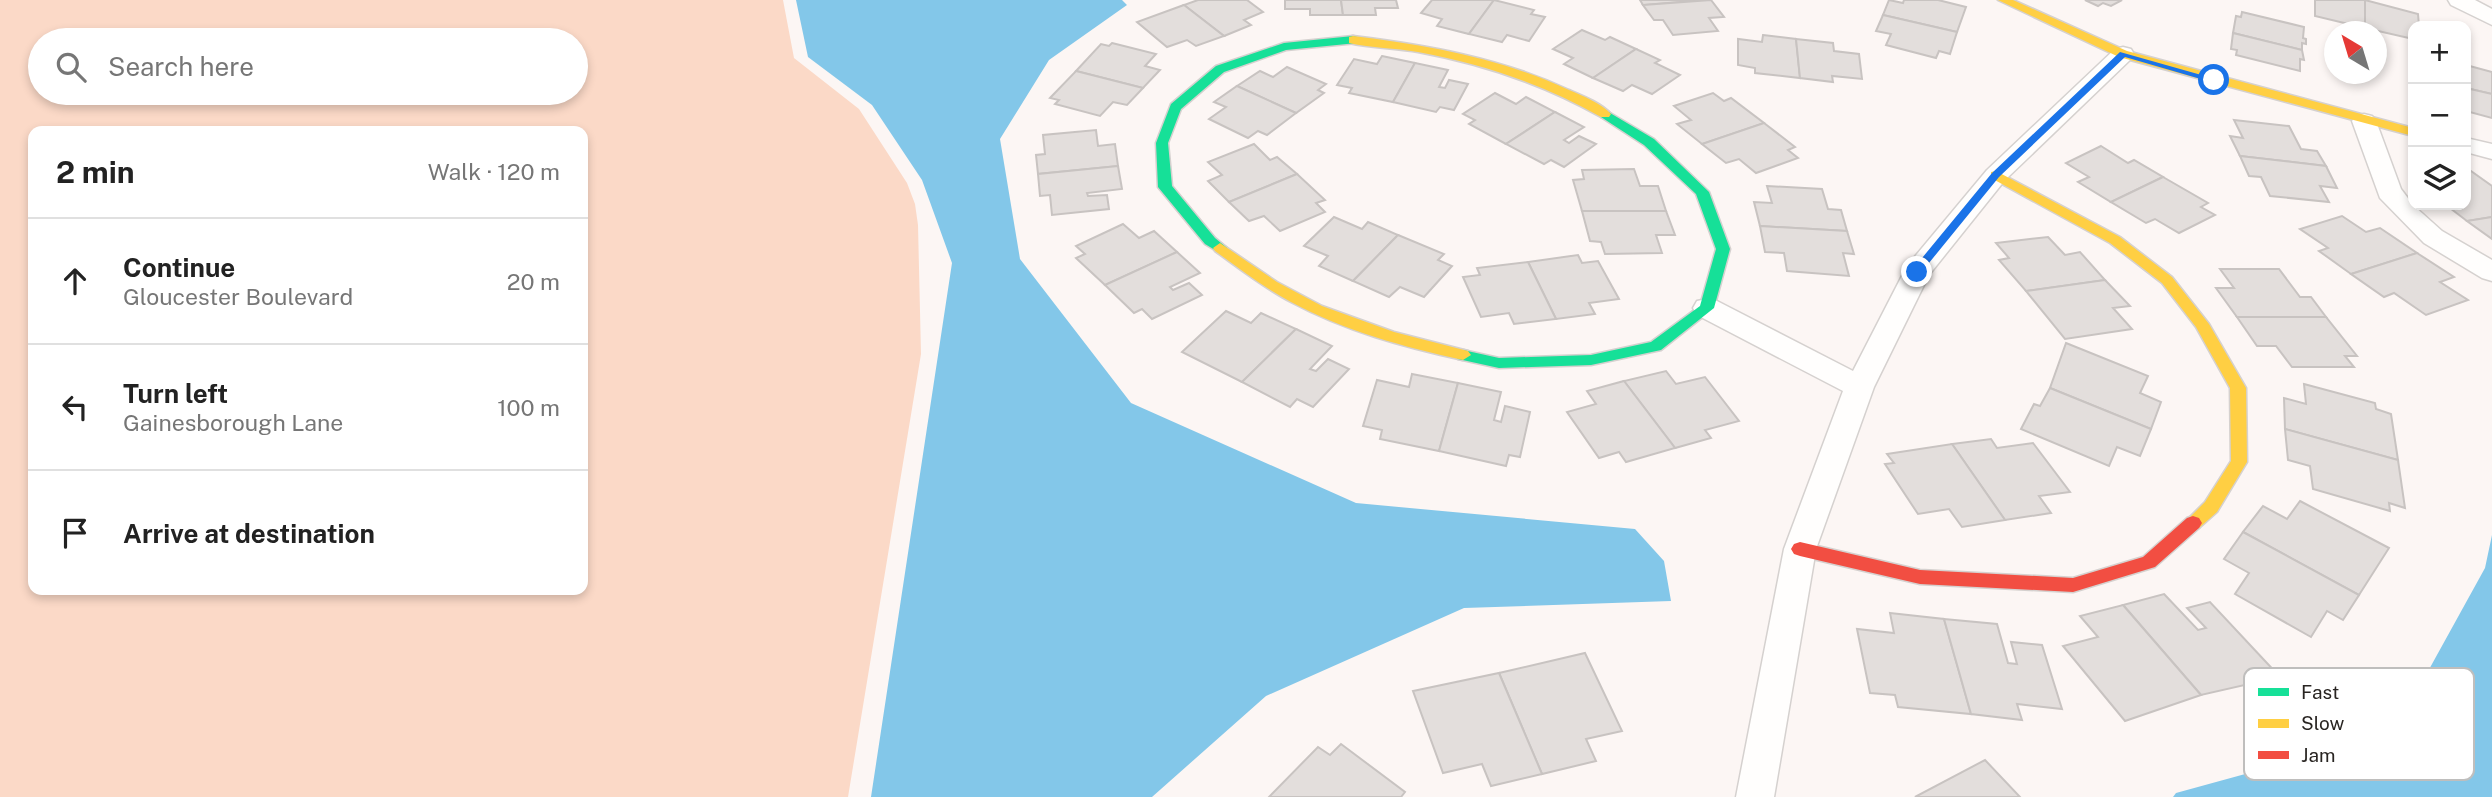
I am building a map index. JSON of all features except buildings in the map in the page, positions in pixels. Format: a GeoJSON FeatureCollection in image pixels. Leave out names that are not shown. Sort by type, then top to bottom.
{"type":"FeatureCollection","features":[{"type":"Feature","properties":{"kind":"street"},"geometry":{"type":"LineString","coordinates":[[2004,0],[2123,54],[2408,131]]}},
{"type":"Feature","properties":{"kind":"street"},"geometry":{"type":"LineString","coordinates":[[2459,0],[2492,18]]}},
{"type":"Feature","properties":{"kind":"street"},"geometry":{"type":"LineString","coordinates":[[1353,40],[1419,47],[1478,61],[1536,81],[1594,107],[1649,142],[1702,192],[1723,249],[1707,308],[1656,346],[1591,360],[1499,363],[1425,347],[1342,320],[1274,286],[1210,241],[1165,187],[1162,144],[1175,107],[1220,69],[1284,47],[1353,40]]}},
{"type":"Feature","properties":{"kind":"street"},"geometry":{"type":"LineString","coordinates":[[1755,797],[1800,549],[1859,387],[1917,272],[1996,175],[2123,54]]}},
{"type":"Feature","properties":{"kind":"street"},"geometry":{"type":"LineString","coordinates":[[2364,121],[2389,192],[2433,237],[2492,272]]}},
{"type":"Feature","properties":{"kind":"street"},"geometry":{"type":"LineString","coordinates":[[2471,146],[2492,152]]}},
{"type":"Feature","properties":{"kind":"street"},"geometry":{"type":"LineString","coordinates":[[1800,549],[1920,577],[2073,585],[2149,562],[2211,507],[2239,462],[2238,388],[2202,324],[2167,280],[2115,240],[1996,175]]}},
{"type":"Feature","properties":{"kind":"street"},"geometry":{"type":"LineString","coordinates":[[1707,308],[1859,387]]}},
{"type":"Feature","properties":{"kind":"shaded area"},"geometry":{"type":"Polygon","coordinates":[[[0,0],[783,0],[794,58],[859,109],[907,183],[915,204],[918,225],[921,354],[848,797],[0,797],[0,0]]]}},
{"type":"Feature","properties":{"kind":"water"},"geometry":{"type":"Polygon","coordinates":[[[796,0],[1122,0],[1127,5],[1049,60],[1000,139],[1020,259],[1131,403],[1356,503],[1635,529],[1664,561],[1671,601],[1464,608],[1266,696],[1152,797],[871,797],[952,263],[922,180],[872,105],[808,57],[796,0]]]}},
{"type":"Feature","properties":{"kind":"water"},"geometry":{"type":"Polygon","coordinates":[[[2492,535],[2492,797],[2173,797],[2176,793],[2244,774],[2244,780],[2474,780],[2474,668],[2430,668],[2485,568],[2492,535]]]}},
{"type":"Feature","properties":{"kind":"traffic: fast"},"geometry":{"type":"LineString","coordinates":[[1220,248],[1210,241],[1165,187],[1162,143],[1175,107],[1220,69],[1284,47],[1353,40]]}},
{"type":"Feature","properties":{"kind":"traffic: fast"},"geometry":{"type":"LineString","coordinates":[[1463,355],[1499,363],[1591,360],[1656,346],[1707,308],[1723,249],[1702,192],[1649,142],[1605,114]]}},
{"type":"Feature","properties":{"kind":"traffic: slow"},"geometry":{"type":"LineString","coordinates":[[2004,0],[2123,54],[2408,131]]}},
{"type":"Feature","properties":{"kind":"traffic: slow"},"geometry":{"type":"LineString","coordinates":[[1353,40],[1451,55],[1515,72],[1546,84],[1605,114]]}},
{"type":"Feature","properties":{"kind":"traffic: slow"},"geometry":{"type":"LineString","coordinates":[[1996,175],[2115,240],[2167,280],[2202,324],[2238,388],[2239,462],[2211,507],[2193,523]]}},
{"type":"Feature","properties":{"kind":"traffic: slow"},"geometry":{"type":"LineString","coordinates":[[1220,248],[1272,285],[1317,309],[1389,336],[1463,355]]}},
{"type":"Feature","properties":{"kind":"traffic: jam"},"geometry":{"type":"LineString","coordinates":[[1800,549],[1920,577],[2073,585],[2149,562],[2193,523]]}},
{"type":"Feature","properties":{"kind":"route"},"geometry":{"type":"LineString","coordinates":[[1917,272],[1996,175],[2123,54],[2214,80]]}}]}
